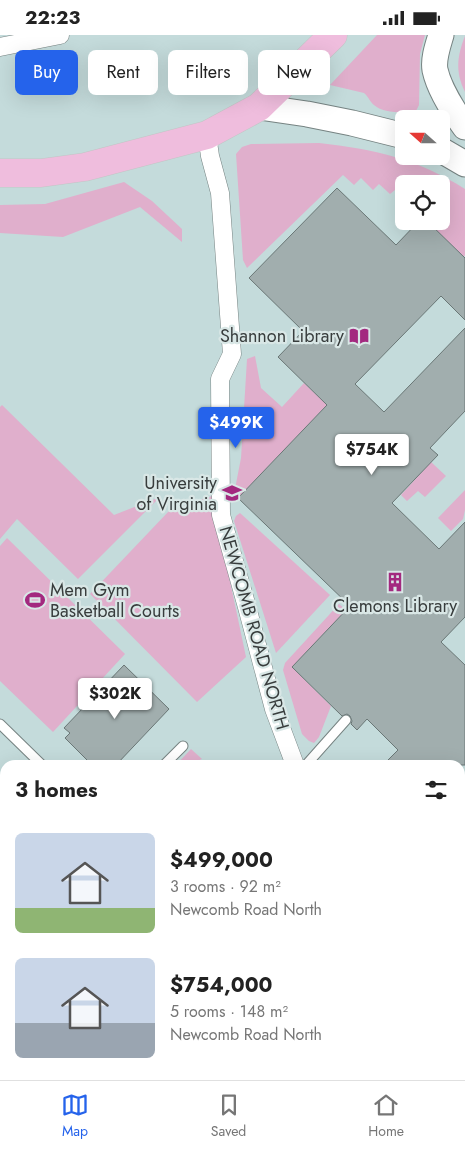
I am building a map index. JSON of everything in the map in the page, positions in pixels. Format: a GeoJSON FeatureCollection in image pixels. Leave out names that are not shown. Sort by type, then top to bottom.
{"type":"FeatureCollection","features":[{"type":"Feature","properties":{"kind":"main road"},"geometry":{"type":"LineString","coordinates":[[0,173],[41,173],[85,167],[207,135],[258,107],[333,35]]}},
{"type":"Feature","properties":{"kind":"street"},"geometry":{"type":"LineString","coordinates":[[0,47],[60,35]]}},
{"type":"Feature","properties":{"kind":"street"},"geometry":{"type":"LineString","coordinates":[[442,35],[437,49],[435,70],[452,121]]}},
{"type":"Feature","properties":{"kind":"street"},"geometry":{"type":"LineString","coordinates":[[258,107],[307,114],[395,134]]}},
{"type":"Feature","properties":{"kind":"street","name":"NEWCOMB ROAD NORTH"},"geometry":{"type":"LineString","coordinates":[[207,135],[210,156],[220,193],[232,354],[220,379],[221,515],[248,607],[274,709],[294,760]]}},
{"type":"Feature","properties":{"kind":"street"},"geometry":{"type":"LineString","coordinates":[[450,155],[465,164]]}},
{"type":"Feature","properties":{"kind":"lane"},"geometry":{"type":"LineString","coordinates":[[310,760],[346,720]]}},
{"type":"Feature","properties":{"kind":"lane"},"geometry":{"type":"LineString","coordinates":[[0,724],[37,760]]}},
{"type":"Feature","properties":{"kind":"lane"},"geometry":{"type":"LineString","coordinates":[[169,760],[183,746]]}},
{"type":"Feature","properties":{"kind":"shaded area","name":"University of Virginia"},"geometry":{"type":"Polygon","coordinates":[[[0,35],[465,35],[465,760],[0,760],[0,35]]]}},
{"type":"Feature","properties":{"kind":"shaded area"},"geometry":{"type":"Polygon","coordinates":[[[377,35],[425,35],[420,54],[419,105],[416,110],[395,110],[395,112],[383,110],[373,104],[364,93],[330,85],[377,35]]]}},
{"type":"Feature","properties":{"kind":"shaded area"},"geometry":{"type":"Polygon","coordinates":[[[465,36],[465,92],[458,71],[458,64],[465,36]]]}},
{"type":"Feature","properties":{"kind":"shaded area"},"geometry":{"type":"Polygon","coordinates":[[[319,143],[377,152],[395,157],[395,165],[418,165],[439,175],[395,175],[395,190],[390,194],[379,184],[373,190],[361,178],[354,185],[343,175],[247,268],[243,260],[236,154],[242,147],[251,144],[319,143]]]}},
{"type":"Feature","properties":{"kind":"shaded area"},"geometry":{"type":"Polygon","coordinates":[[[450,181],[465,189],[464,257],[436,230],[450,230],[450,181]]]}},
{"type":"Feature","properties":{"kind":"shaded area"},"geometry":{"type":"Polygon","coordinates":[[[124,182],[152,201],[182,229],[182,242],[140,207],[63,237],[0,233],[0,205],[45,204],[124,182]]]}},
{"type":"Feature","properties":{"kind":"shaded area"},"geometry":{"type":"Polygon","coordinates":[[[255,356],[261,388],[282,407],[304,383],[327,405],[238,498],[234,494],[241,458],[247,359],[255,356]]]}},
{"type":"Feature","properties":{"kind":"shaded area"},"geometry":{"type":"Polygon","coordinates":[[[2,405],[114,515],[160,497],[78,579],[17,519],[0,539],[0,407],[2,405]]]}},
{"type":"Feature","properties":{"kind":"shaded area"},"geometry":{"type":"Polygon","coordinates":[[[431,462],[446,476],[425,497],[418,491],[407,501],[401,495],[431,462]]]}},
{"type":"Feature","properties":{"kind":"shaded area"},"geometry":{"type":"Polygon","coordinates":[[[465,490],[463,519],[451,531],[438,518],[465,490]]]}},
{"type":"Feature","properties":{"kind":"shaded area"},"geometry":{"type":"Polygon","coordinates":[[[212,496],[246,657],[197,702],[90,594],[169,511],[212,496]]]}},
{"type":"Feature","properties":{"kind":"shaded area"},"geometry":{"type":"Polygon","coordinates":[[[240,513],[330,595],[276,653],[234,521],[240,513]]]}},
{"type":"Feature","properties":{"kind":"shaded area","name":"Mem Gym Basketball Courts"},"geometry":{"type":"Polygon","coordinates":[[[7,538],[125,654],[53,732],[0,681],[0,546],[7,538]]]}},
{"type":"Feature","properties":{"kind":"shaded area"},"geometry":{"type":"Polygon","coordinates":[[[339,604],[346,610],[292,667],[331,706],[319,737],[314,743],[302,734],[283,670],[285,663],[339,604]]]}},
{"type":"Feature","properties":{"kind":"shaded area"},"geometry":{"type":"Polygon","coordinates":[[[191,749],[202,759],[199,760],[181,760],[191,749]]]}},
{"type":"Feature","properties":{"kind":"building"},"geometry":{"type":"Polygon","coordinates":[[[337,188],[396,245],[410,230],[436,230],[465,258],[465,320],[441,296],[355,384],[384,412],[465,328],[465,411],[430,448],[438,455],[392,503],[439,549],[465,522],[465,617],[441,642],[465,665],[465,760],[388,760],[398,750],[367,719],[357,730],[351,724],[350,716],[347,714],[342,716],[292,667],[350,606],[238,498],[327,405],[278,357],[303,331],[249,278],[337,188]]]}},
{"type":"Feature","properties":{"kind":"building"},"geometry":{"type":"Polygon","coordinates":[[[124,665],[169,709],[121,760],[87,760],[65,738],[70,733],[64,728],[124,665]]]}},
{"type":"Feature","properties":{"kind":"place","name":"Shannon Library"},"geometry":{"type":"Point","coordinates":[359,336]}},
{"type":"Feature","properties":{"kind":"place","name":"University of Virginia"},"geometry":{"type":"Point","coordinates":[232,493]}},
{"type":"Feature","properties":{"kind":"place","name":"Clemons Library"},"geometry":{"type":"Point","coordinates":[395,582]}},
{"type":"Feature","properties":{"kind":"place","name":"Mem Gym Basketball Courts"},"geometry":{"type":"Point","coordinates":[35,600]}}]}
